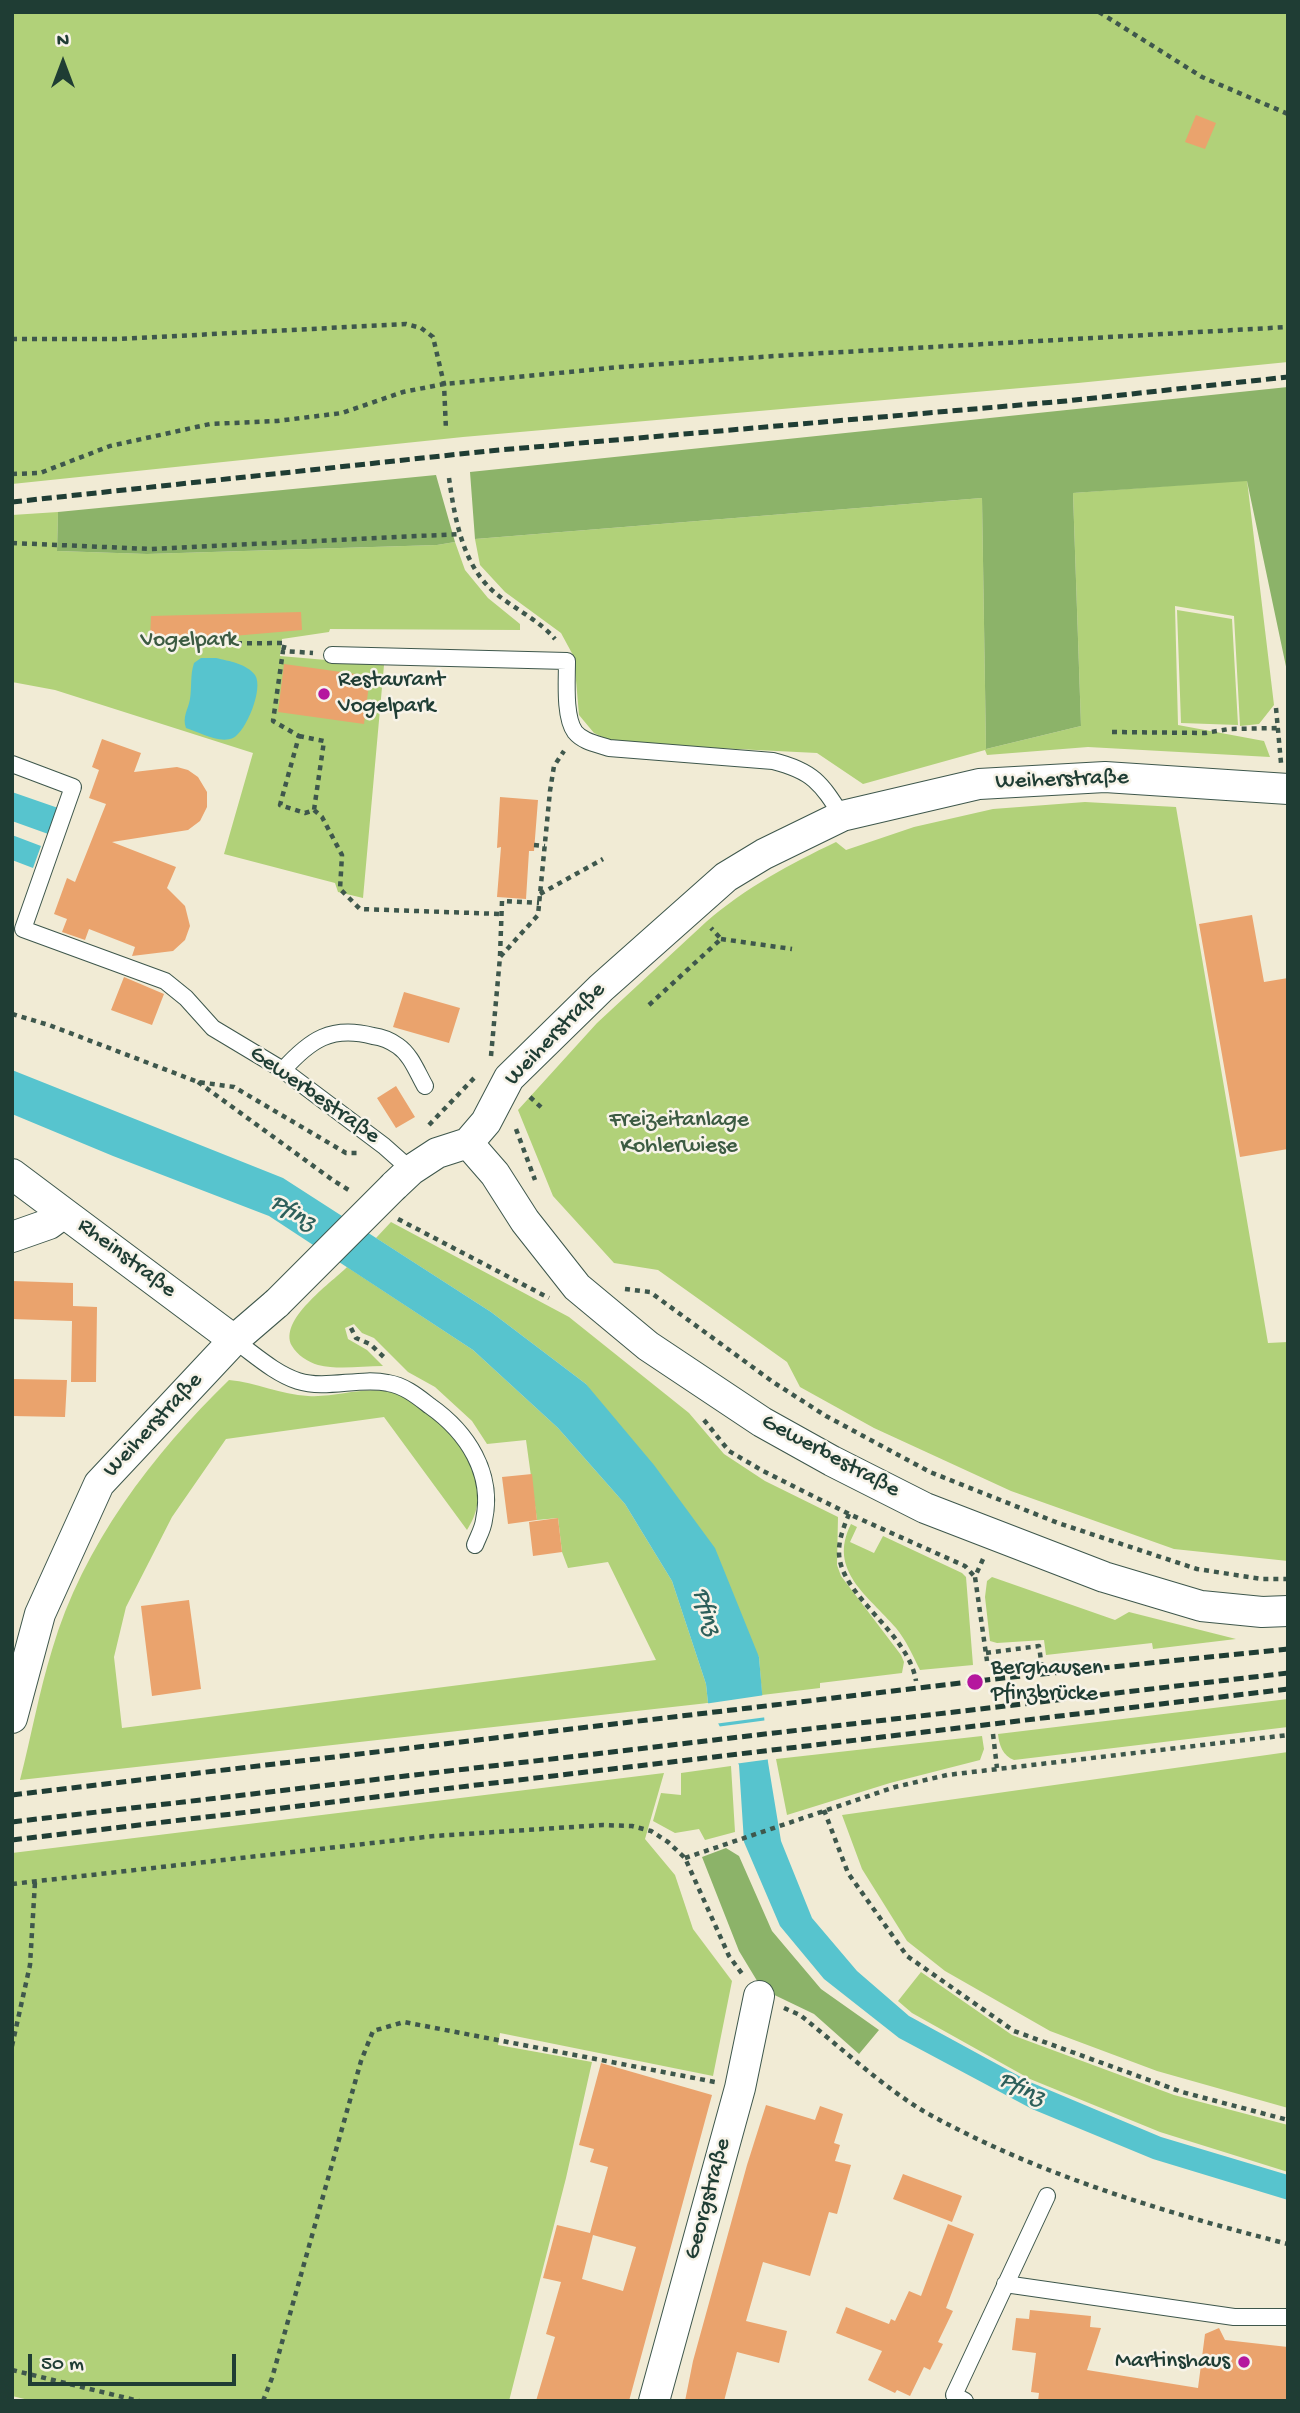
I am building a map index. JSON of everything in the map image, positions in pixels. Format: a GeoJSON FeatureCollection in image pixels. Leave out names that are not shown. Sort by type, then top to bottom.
{"type":"FeatureCollection","features":[{"type":"Feature","properties":{"kind":"street","name":"Weiherstraße"},"geometry":{"type":"LineString","coordinates":[[12,1718],[40,1614],[99,1484],[234,1340],[277,1303],[401,1171],[437,1153],[468,1143],[486,1122],[509,1078],[582,1006],[726,877],[764,854],[842,817],[979,784],[1105,777],[1285,788]]}},
{"type":"Feature","properties":{"kind":"street","name":"Gewerbestraße"},"geometry":{"type":"LineString","coordinates":[[468,1143],[495,1174],[525,1221],[577,1287],[648,1346],[762,1422],[832,1461],[925,1507],[1104,1577],[1201,1606],[1262,1612],[1288,1611]]}},
{"type":"Feature","properties":{"kind":"street"},"geometry":{"type":"LineString","coordinates":[[12,1174],[64,1213]]}},
{"type":"Feature","properties":{"kind":"street","name":"Rheinstraße"},"geometry":{"type":"LineString","coordinates":[[12,1237],[49,1224],[64,1213],[234,1340]]}},
{"type":"Feature","properties":{"kind":"street","name":"Georgstraße"},"geometry":{"type":"LineString","coordinates":[[654,2401],[740,2088],[759,1996]]}},
{"type":"Feature","properties":{"kind":"lane"},"geometry":{"type":"LineString","coordinates":[[332,655],[567,661],[569,719],[576,733],[587,741],[610,748],[773,761],[795,766],[821,784],[842,817]]}},
{"type":"Feature","properties":{"kind":"lane","name":"Gewerbestraße"},"geometry":{"type":"LineString","coordinates":[[12,764],[73,787],[23,929],[165,982],[186,998],[213,1028],[283,1070],[384,1146],[401,1171]]}},
{"type":"Feature","properties":{"kind":"lane"},"geometry":{"type":"LineString","coordinates":[[283,1070],[300,1050],[317,1038],[335,1033],[358,1032],[380,1037],[397,1045],[411,1060],[425,1086]]}},
{"type":"Feature","properties":{"kind":"lane"},"geometry":{"type":"LineString","coordinates":[[234,1340],[281,1373],[300,1382],[388,1383],[408,1389],[440,1413],[462,1434],[482,1473],[486,1496],[484,1520],[475,1545]]}},
{"type":"Feature","properties":{"kind":"lane"},"geometry":{"type":"LineString","coordinates":[[965,2401],[954,2395],[1047,2196]]}},
{"type":"Feature","properties":{"kind":"lane"},"geometry":{"type":"LineString","coordinates":[[1005,2284],[1234,2317],[1288,2317]]}},
{"type":"Feature","properties":{"kind":"path"},"geometry":{"type":"LineString","coordinates":[[1100,12],[1202,77],[1288,114]]}},
{"type":"Feature","properties":{"kind":"path"},"geometry":{"type":"LineString","coordinates":[[12,339],[118,338],[406,324],[421,328],[433,337],[444,384],[446,430]]}},
{"type":"Feature","properties":{"kind":"path"},"geometry":{"type":"LineString","coordinates":[[12,474],[40,472],[110,446],[210,424],[277,421],[342,413],[403,392],[444,384],[763,356],[1288,327]]}},
{"type":"Feature","properties":{"kind":"path"},"geometry":{"type":"LineString","coordinates":[[450,478],[460,534],[473,566],[495,594],[552,634],[567,661]]}},
{"type":"Feature","properties":{"kind":"path"},"geometry":{"type":"LineString","coordinates":[[12,543],[150,549],[460,534]]}},
{"type":"Feature","properties":{"kind":"path"},"geometry":{"type":"LineString","coordinates":[[157,644],[285,643],[273,721],[299,736],[324,741],[314,810]]}},
{"type":"Feature","properties":{"kind":"path"},"geometry":{"type":"LineString","coordinates":[[284,651],[332,655]]}},
{"type":"Feature","properties":{"kind":"path"},"geometry":{"type":"LineString","coordinates":[[1276,708],[1285,788]]}},
{"type":"Feature","properties":{"kind":"path"},"geometry":{"type":"LineString","coordinates":[[1111,732],[1205,733],[1229,729],[1278,728]]}},
{"type":"Feature","properties":{"kind":"path"},"geometry":{"type":"LineString","coordinates":[[500,957],[538,915],[554,766],[576,733]]}},
{"type":"Feature","properties":{"kind":"path"},"geometry":{"type":"LineString","coordinates":[[299,736],[279,805],[305,813],[314,810]]}},
{"type":"Feature","properties":{"kind":"path"},"geometry":{"type":"LineString","coordinates":[[314,810],[322,817],[342,855],[340,889],[360,909],[501,914]]}},
{"type":"Feature","properties":{"kind":"path"},"geometry":{"type":"LineString","coordinates":[[534,845],[545,846]]}},
{"type":"Feature","properties":{"kind":"path"},"geometry":{"type":"LineString","coordinates":[[540,895],[603,859]]}},
{"type":"Feature","properties":{"kind":"path"},"geometry":{"type":"LineString","coordinates":[[491,1061],[502,899],[539,903]]}},
{"type":"Feature","properties":{"kind":"path"},"geometry":{"type":"LineString","coordinates":[[692,907],[721,939],[792,949]]}},
{"type":"Feature","properties":{"kind":"path"},"geometry":{"type":"LineString","coordinates":[[649,1005],[721,939]]}},
{"type":"Feature","properties":{"kind":"path"},"geometry":{"type":"LineString","coordinates":[[12,1014],[49,1025],[198,1082],[234,1087],[346,1153],[368,1154],[384,1146]]}},
{"type":"Feature","properties":{"kind":"path"},"geometry":{"type":"LineString","coordinates":[[401,1171],[482,1070]]}},
{"type":"Feature","properties":{"kind":"path"},"geometry":{"type":"LineString","coordinates":[[198,1082],[334,1181]]}},
{"type":"Feature","properties":{"kind":"path"},"geometry":{"type":"LineString","coordinates":[[501,1093],[515,1104],[516,1131],[535,1181]]}},
{"type":"Feature","properties":{"kind":"path"},"geometry":{"type":"LineString","coordinates":[[619,1288],[650,1292],[773,1382],[826,1416],[930,1472],[1058,1523],[1197,1569],[1262,1579],[1288,1579]]}},
{"type":"Feature","properties":{"kind":"path"},"geometry":{"type":"LineString","coordinates":[[351,1328],[356,1338],[370,1344],[392,1365],[388,1383]]}},
{"type":"Feature","properties":{"kind":"path"},"geometry":{"type":"LineString","coordinates":[[849,1514],[843,1527],[839,1551],[841,1568],[863,1600],[899,1640],[916,1681]]}},
{"type":"Feature","properties":{"kind":"path"},"geometry":{"type":"LineString","coordinates":[[975,1577],[986,1661]]}},
{"type":"Feature","properties":{"kind":"path"},"geometry":{"type":"LineString","coordinates":[[986,1653],[1040,1646],[1042,1668]]}},
{"type":"Feature","properties":{"kind":"path"},"geometry":{"type":"LineString","coordinates":[[993,1734],[997,1769]]}},
{"type":"Feature","properties":{"kind":"path"},"geometry":{"type":"LineString","coordinates":[[685,1858],[895,1787],[947,1775],[1288,1735]]}},
{"type":"Feature","properties":{"kind":"path"},"geometry":{"type":"LineString","coordinates":[[824,1810],[848,1873],[907,1956],[1014,2031],[1182,2092],[1288,2120]]}},
{"type":"Feature","properties":{"kind":"path"},"geometry":{"type":"LineString","coordinates":[[12,1884],[434,1836],[603,1825],[632,1826],[651,1831],[685,1858],[729,1956],[759,1996],[800,2015],[923,2110],[1005,2153],[1056,2174],[1188,2218],[1288,2244]]}},
{"type":"Feature","properties":{"kind":"path"},"geometry":{"type":"LineString","coordinates":[[12,2046],[30,1965],[35,1882]]}},
{"type":"Feature","properties":{"kind":"path"},"geometry":{"type":"LineString","coordinates":[[263,2401],[272,2378],[361,2061],[373,2031],[404,2022],[740,2088]]}},
{"type":"Feature","properties":{"kind":"path"},"geometry":{"type":"LineString","coordinates":[[12,2370],[139,2401]]}},
{"type":"Feature","properties":{"kind":"green space"},"geometry":{"type":"Polygon","coordinates":[[[12,12],[1288,12],[1288,362],[463,437],[12,484],[12,12]]]}},
{"type":"Feature","properties":{"kind":"green space"},"geometry":{"type":"Polygon","coordinates":[[[1288,387],[1288,676],[1247,481],[1073,493],[1081,726],[986,749],[982,498],[475,539],[470,472],[1288,387]]]}},
{"type":"Feature","properties":{"kind":"green space"},"geometry":{"type":"Polygon","coordinates":[[[436,475],[455,542],[437,545],[147,554],[57,551],[58,512],[436,475]]]}},
{"type":"Feature","properties":{"kind":"green space"},"geometry":{"type":"Polygon","coordinates":[[[1247,480],[1274,705],[1259,724],[1240,726],[1234,616],[1175,606],[1178,725],[1264,741],[1270,757],[1088,747],[987,755],[985,750],[863,784],[817,753],[615,743],[594,733],[579,715],[574,657],[561,633],[505,592],[480,565],[475,539],[982,498],[986,749],[1081,726],[1073,493],[1247,480]]]}},
{"type":"Feature","properties":{"kind":"green space","name":"Vogelpark"},"geometry":{"type":"Polygon","coordinates":[[[58,512],[57,551],[147,554],[437,545],[455,542],[465,570],[488,598],[520,624],[520,630],[330,629],[329,632],[282,639],[280,656],[384,665],[363,898],[338,892],[335,883],[224,854],[253,753],[55,690],[12,682],[12,515],[58,512]]]}},
{"type":"Feature","properties":{"kind":"green space"},"geometry":{"type":"Polygon","coordinates":[[[1177,610],[1232,619],[1238,725],[1181,723],[1177,610]]]}},
{"type":"Feature","properties":{"kind":"green space","name":"Freizeitanlage Kohlerwiese"},"geometry":{"type":"Polygon","coordinates":[[[1085,802],[1176,807],[1268,1343],[1288,1342],[1288,1561],[1174,1549],[1011,1491],[874,1428],[800,1387],[787,1362],[658,1270],[614,1263],[553,1196],[518,1110],[597,1023],[706,922],[736,898],[785,868],[836,842],[846,850],[914,827],[993,809],[1085,802]]]}},
{"type":"Feature","properties":{"kind":"green space"},"geometry":{"type":"Polygon","coordinates":[[[391,1222],[569,1317],[689,1413],[724,1454],[765,1481],[838,1517],[837,1565],[841,1576],[901,1655],[904,1662],[902,1673],[820,1683],[820,1688],[762,1695],[759,1657],[586,1384],[491,1312],[376,1238],[391,1222]]]}},
{"type":"Feature","properties":{"kind":"green space"},"geometry":{"type":"Polygon","coordinates":[[[347,1267],[473,1350],[558,1428],[625,1504],[672,1581],[706,1684],[708,1703],[20,1780],[52,1650],[65,1611],[82,1574],[101,1538],[147,1471],[173,1439],[229,1380],[298,1395],[319,1396],[372,1390],[404,1397],[442,1426],[464,1452],[477,1482],[475,1514],[467,1530],[384,1417],[226,1439],[172,1517],[126,1607],[114,1657],[122,1728],[656,1660],[608,1562],[568,1568],[562,1552],[558,1518],[537,1520],[526,1440],[487,1444],[472,1421],[435,1387],[408,1372],[374,1338],[362,1333],[354,1324],[345,1328],[348,1339],[367,1350],[383,1366],[342,1368],[318,1365],[303,1358],[294,1349],[290,1336],[292,1325],[299,1314],[347,1267]]]}},
{"type":"Feature","properties":{"kind":"green space"},"geometry":{"type":"Polygon","coordinates":[[[851,1524],[857,1527],[850,1542],[874,1553],[883,1536],[966,1577],[973,1665],[920,1670],[900,1633],[854,1582],[844,1556],[845,1541],[851,1524]]]}},
{"type":"Feature","properties":{"kind":"green space"},"geometry":{"type":"Polygon","coordinates":[[[992,1577],[1115,1620],[1129,1612],[1236,1639],[1153,1649],[1152,1643],[1046,1655],[1044,1640],[997,1643],[990,1641],[985,1597],[987,1581],[992,1577]]]}},
{"type":"Feature","properties":{"kind":"green space"},"geometry":{"type":"Polygon","coordinates":[[[1288,1699],[1288,1727],[1014,1760],[1004,1753],[998,1734],[1288,1699]]]}},
{"type":"Feature","properties":{"kind":"green space"},"geometry":{"type":"Polygon","coordinates":[[[982,1736],[984,1749],[980,1760],[890,1783],[787,1815],[776,1759],[982,1736]]]}},
{"type":"Feature","properties":{"kind":"green space"},"geometry":{"type":"Polygon","coordinates":[[[1288,1752],[1288,2108],[1157,2071],[1050,2031],[945,1971],[907,1941],[862,1869],[842,1815],[1288,1752]]]}},
{"type":"Feature","properties":{"kind":"green space"},"geometry":{"type":"Polygon","coordinates":[[[731,1766],[735,1832],[705,1840],[699,1829],[675,1833],[653,1821],[661,1793],[681,1795],[681,1773],[731,1766]]]}},
{"type":"Feature","properties":{"kind":"green space"},"geometry":{"type":"Polygon","coordinates":[[[664,1773],[645,1839],[675,1875],[693,1929],[732,1981],[713,2076],[500,2033],[498,2045],[592,2062],[566,2178],[509,2401],[33,2401],[12,2396],[12,1853],[664,1773]]]}},
{"type":"Feature","properties":{"kind":"green space"},"geometry":{"type":"Polygon","coordinates":[[[726,1848],[739,1856],[772,1931],[821,1989],[879,2030],[859,2054],[814,2014],[762,1989],[739,1951],[702,1857],[726,1848]]]}},
{"type":"Feature","properties":{"kind":"green space"},"geometry":{"type":"Polygon","coordinates":[[[921,1972],[1012,2035],[1174,2095],[1288,2125],[1288,2172],[1160,2132],[1030,2079],[912,2013],[898,2001],[921,1972]]]}},
{"type":"Feature","properties":{"kind":"water"},"geometry":{"type":"Polygon","coordinates":[[[201,658],[216,658],[247,668],[257,681],[255,699],[248,719],[238,734],[222,740],[186,728],[185,724],[194,663],[201,658]]]}},
{"type":"Feature","properties":{"kind":"water"},"geometry":{"type":"Polygon","coordinates":[[[12,792],[61,809],[51,835],[12,821],[12,792]]]}},
{"type":"Feature","properties":{"kind":"water"},"geometry":{"type":"Polygon","coordinates":[[[12,835],[41,846],[33,868],[12,860],[12,835]]]}},
{"type":"Feature","properties":{"kind":"water","name":"Pfinz"},"geometry":{"type":"Polygon","coordinates":[[[12,1070],[283,1178],[491,1312],[586,1384],[654,1465],[715,1548],[759,1657],[768,1762],[781,1841],[812,1918],[857,1971],[909,2016],[1030,2082],[1161,2137],[1288,2175],[1288,2200],[1153,2159],[1032,2109],[899,2038],[824,1979],[780,1926],[744,1842],[739,1765],[708,1703],[706,1684],[672,1581],[625,1504],[558,1428],[473,1350],[269,1216],[12,1114],[12,1070]]]}},
{"type":"Feature","properties":{"kind":"pier"},"geometry":{"type":"Polygon","coordinates":[[[765,1695],[767,1717],[714,1724],[704,1704],[765,1695]]]}},
{"type":"Feature","properties":{"kind":"pier"},"geometry":{"type":"Polygon","coordinates":[[[768,1720],[771,1759],[734,1764],[716,1727],[768,1720]]]}},
{"type":"Feature","properties":{"kind":"building"},"geometry":{"type":"Polygon","coordinates":[[[1196,115],[1216,123],[1205,149],[1185,142],[1196,115]]]}},
{"type":"Feature","properties":{"kind":"building"},"geometry":{"type":"Polygon","coordinates":[[[301,612],[302,630],[210,638],[150,639],[151,616],[301,612]]]}},
{"type":"Feature","properties":{"kind":"building","name":"Restaurant Vogelpark"},"geometry":{"type":"Polygon","coordinates":[[[284,664],[370,676],[364,724],[278,712],[284,664]]]}},
{"type":"Feature","properties":{"kind":"building"},"geometry":{"type":"Polygon","coordinates":[[[102,739],[141,753],[134,772],[177,767],[188,770],[198,777],[207,792],[207,807],[200,821],[188,830],[112,842],[176,867],[167,888],[185,906],[190,926],[185,940],[173,951],[132,956],[135,947],[89,929],[85,940],[62,932],[67,919],[54,914],[67,878],[75,882],[106,804],[89,798],[99,770],[92,767],[102,739]]]}},
{"type":"Feature","properties":{"kind":"building"},"geometry":{"type":"Polygon","coordinates":[[[500,797],[538,800],[534,851],[529,851],[526,899],[497,897],[501,847],[497,848],[500,797]]]}},
{"type":"Feature","properties":{"kind":"building"},"geometry":{"type":"Polygon","coordinates":[[[1252,915],[1264,982],[1288,978],[1288,1149],[1240,1157],[1199,924],[1252,915]]]}},
{"type":"Feature","properties":{"kind":"building"},"geometry":{"type":"Polygon","coordinates":[[[124,977],[164,994],[152,1025],[111,1010],[124,977]]]}},
{"type":"Feature","properties":{"kind":"building"},"geometry":{"type":"Polygon","coordinates":[[[404,992],[460,1008],[449,1043],[393,1027],[404,992]]]}},
{"type":"Feature","properties":{"kind":"building"},"geometry":{"type":"Polygon","coordinates":[[[396,1086],[415,1117],[396,1128],[377,1098],[396,1086]]]}},
{"type":"Feature","properties":{"kind":"building"},"geometry":{"type":"Polygon","coordinates":[[[12,1281],[73,1283],[73,1306],[97,1307],[96,1382],[71,1382],[72,1321],[12,1319],[12,1281]]]}},
{"type":"Feature","properties":{"kind":"building"},"geometry":{"type":"Polygon","coordinates":[[[12,1379],[67,1380],[65,1417],[12,1416],[12,1379]]]}},
{"type":"Feature","properties":{"kind":"building"},"geometry":{"type":"Polygon","coordinates":[[[532,1474],[537,1520],[508,1524],[502,1477],[532,1474]]]}},
{"type":"Feature","properties":{"kind":"building"},"geometry":{"type":"Polygon","coordinates":[[[558,1518],[562,1552],[533,1556],[529,1522],[558,1518]]]}},
{"type":"Feature","properties":{"kind":"building"},"geometry":{"type":"Polygon","coordinates":[[[189,1600],[201,1689],[152,1696],[141,1606],[189,1600]]]}},
{"type":"Feature","properties":{"kind":"building"},"geometry":{"type":"Polygon","coordinates":[[[601,2063],[712,2095],[629,2401],[536,2401],[555,2337],[546,2334],[561,2282],[543,2278],[557,2225],[590,2233],[608,2167],[590,2162],[594,2149],[579,2145],[601,2063]],[[593,2235],[582,2279],[623,2291],[636,2247],[593,2235]]]}},
{"type":"Feature","properties":{"kind":"building"},"geometry":{"type":"Polygon","coordinates":[[[766,2105],[815,2120],[820,2106],[843,2114],[834,2143],[840,2145],[835,2161],[851,2165],[837,2214],[829,2212],[810,2276],[763,2262],[746,2321],[787,2331],[779,2363],[737,2352],[724,2401],[685,2401],[693,2361],[766,2105]]]}},
{"type":"Feature","properties":{"kind":"building"},"geometry":{"type":"Polygon","coordinates":[[[903,2174],[962,2196],[952,2222],[893,2199],[903,2174]]]}},
{"type":"Feature","properties":{"kind":"building"},"geometry":{"type":"Polygon","coordinates":[[[948,2224],[974,2234],[946,2308],[953,2311],[938,2342],[943,2344],[930,2370],[924,2367],[910,2396],[897,2390],[895,2393],[868,2380],[882,2351],[836,2333],[846,2307],[889,2324],[891,2319],[895,2321],[909,2291],[921,2296],[948,2224]]]}},
{"type":"Feature","properties":{"kind":"building","name":"Martinshaus"},"geometry":{"type":"Polygon","coordinates":[[[1030,2310],[1091,2316],[1090,2327],[1101,2328],[1087,2370],[1198,2388],[1205,2334],[1219,2328],[1225,2340],[1288,2347],[1288,2401],[1038,2401],[1039,2393],[1031,2392],[1036,2353],[1012,2350],[1016,2318],[1029,2319],[1030,2310]]]}},
{"type":"Feature","properties":{"kind":"railway"},"geometry":{"type":"LineString","coordinates":[[12,502],[488,451],[1066,401],[1288,377]]}},
{"type":"Feature","properties":{"kind":"railway"},"geometry":{"type":"LineString","coordinates":[[12,1795],[1003,1678],[1288,1649]]}},
{"type":"Feature","properties":{"kind":"railway"},"geometry":{"type":"LineString","coordinates":[[12,1822],[1288,1673]]}},
{"type":"Feature","properties":{"kind":"railway"},"geometry":{"type":"LineString","coordinates":[[12,1840],[1288,1689]]}},
{"type":"Feature","properties":{"kind":"place","name":"Restaurant Vogelpark"},"geometry":{"type":"Point","coordinates":[324,694]}},
{"type":"Feature","properties":{"kind":"place","name":"Berghausen Pfinzbrücke"},"geometry":{"type":"Point","coordinates":[975,1682]}},
{"type":"Feature","properties":{"kind":"place","name":"Martinshaus"},"geometry":{"type":"Point","coordinates":[1244,2362]}}]}
